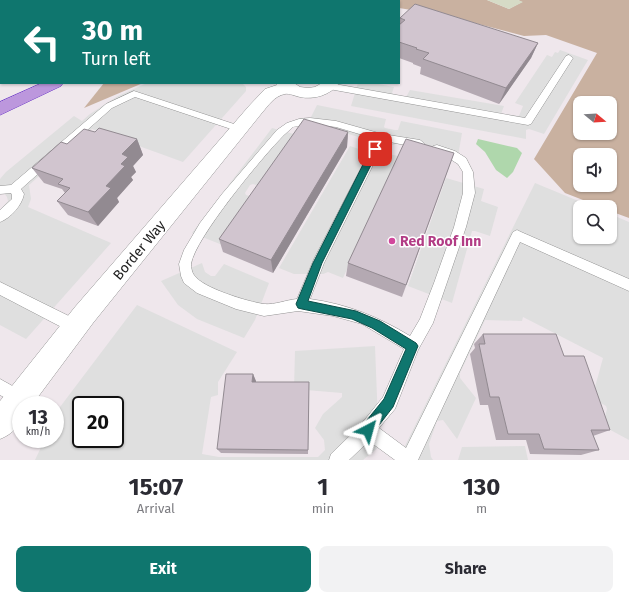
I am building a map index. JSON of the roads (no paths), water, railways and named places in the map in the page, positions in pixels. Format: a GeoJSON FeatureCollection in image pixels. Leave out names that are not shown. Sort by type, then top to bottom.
{"type":"FeatureCollection","features":[{"type":"Feature","properties":{"kind":"highway"},"geometry":{"type":"LineString","coordinates":[[0,109],[53,84]]}},
{"type":"Feature","properties":{"kind":"street","name":"Border Way"},"geometry":{"type":"LineString","coordinates":[[22,396],[76,327],[240,128],[271,94],[286,85],[301,92],[309,93],[317,92],[330,84]]}},
{"type":"Feature","properties":{"kind":"street","name":"Border Way"},"geometry":{"type":"LineString","coordinates":[[0,424],[12,408]]}},
{"type":"Feature","properties":{"kind":"lane"},"geometry":{"type":"LineString","coordinates":[[330,84],[528,122],[569,58]]}},
{"type":"Feature","properties":{"kind":"lane"},"geometry":{"type":"LineString","coordinates":[[0,190],[14,189],[108,106],[134,94],[240,128]]}},
{"type":"Feature","properties":{"kind":"lane"},"geometry":{"type":"LineString","coordinates":[[337,460],[368,430],[388,403],[412,346],[426,323],[460,227],[469,193],[468,172],[462,161],[452,154],[427,146],[308,120],[292,124],[276,136],[203,230],[189,254],[185,266],[190,280],[205,291],[241,304],[264,310],[302,304],[352,315],[376,324],[412,346]]}},
{"type":"Feature","properties":{"kind":"lane"},"geometry":{"type":"LineString","coordinates":[[302,304],[318,263],[382,137]]}},
{"type":"Feature","properties":{"kind":"lane"},"geometry":{"type":"LineString","coordinates":[[0,217],[17,201],[18,194],[14,189]]}},
{"type":"Feature","properties":{"kind":"lane"},"geometry":{"type":"LineString","coordinates":[[368,430],[409,460],[517,235],[629,285]]}},
{"type":"Feature","properties":{"kind":"lane"},"geometry":{"type":"LineString","coordinates":[[0,288],[76,327]]}},
{"type":"Feature","properties":{"kind":"lane"},"geometry":{"type":"LineString","coordinates":[[0,387],[16,396]]}},
{"type":"Feature","properties":{"kind":"place","name":"Red Roof Inn"},"geometry":{"type":"Point","coordinates":[392,241]}}]}
